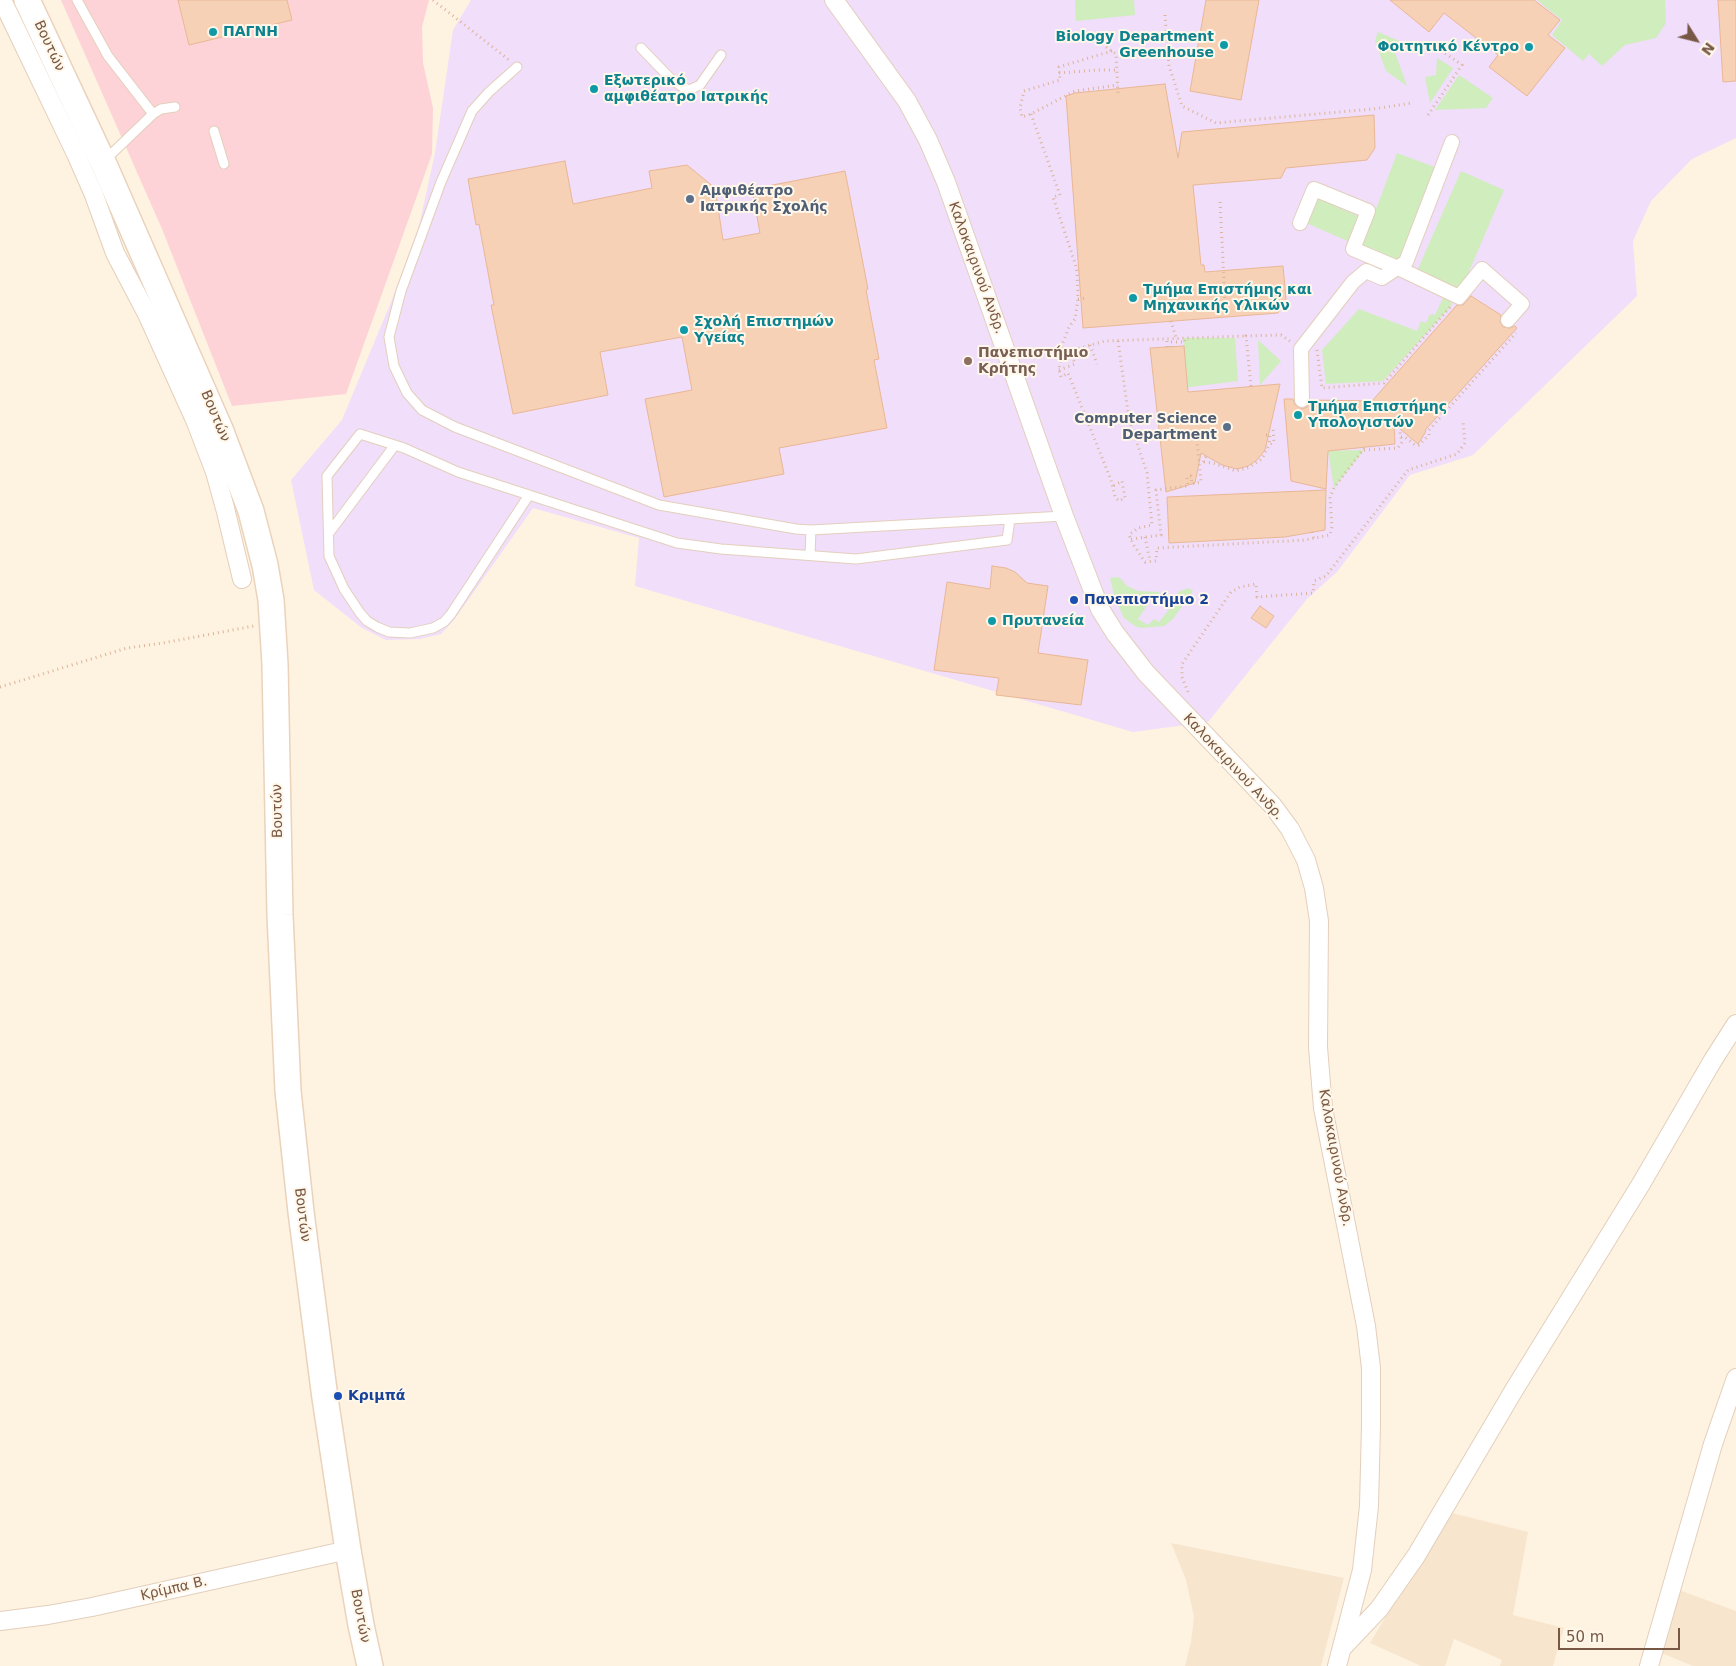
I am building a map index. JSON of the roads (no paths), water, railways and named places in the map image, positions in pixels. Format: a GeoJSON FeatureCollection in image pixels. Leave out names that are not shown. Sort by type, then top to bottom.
{"type":"FeatureCollection","features":[{"type":"Feature","properties":{"kind":"main road","name":"Βουτών"},"geometry":{"type":"LineString","coordinates":[[31,4],[103,162],[220,429],[237,471],[262,551],[273,623],[281,970],[287,1082],[301,1212],[348,1550],[370,1666]]}},
{"type":"Feature","properties":{"kind":"street"},"geometry":{"type":"LineString","coordinates":[[2,0],[76,154],[115,253],[147,314],[195,420],[215,472],[226,508],[242,579]]}},
{"type":"Feature","properties":{"kind":"street","name":"Καλοκαιρινού Ανδρ."},"geometry":{"type":"LineString","coordinates":[[834,0],[907,101],[928,140],[946,182],[1064,516],[1100,609],[1115,633],[1141,667],[1273,806],[1290,829],[1306,860],[1314,888],[1318,921],[1318,1047],[1323,1108],[1365,1317],[1371,1368],[1369,1506],[1362,1570],[1339,1658]]}},
{"type":"Feature","properties":{"kind":"street"},"geometry":{"type":"LineString","coordinates":[[1302,400],[1301,349],[1353,282],[1366,271],[1382,278],[1406,262],[1452,142]]}},
{"type":"Feature","properties":{"kind":"street"},"geometry":{"type":"LineString","coordinates":[[1300,222],[1314,189],[1368,212],[1353,249],[1459,297],[1482,269],[1522,304],[1508,320]]}},
{"type":"Feature","properties":{"kind":"street"},"geometry":{"type":"LineString","coordinates":[[1339,1658],[1379,1609],[1416,1556],[1514,1390],[1636,1192],[1736,1024]]}},
{"type":"Feature","properties":{"kind":"street"},"geometry":{"type":"LineString","coordinates":[[1649,1666],[1713,1444],[1736,1378]]}},
{"type":"Feature","properties":{"kind":"street","name":"Κρίμπα Β."},"geometry":{"type":"LineString","coordinates":[[0,1621],[76,1611],[348,1550]]}},
{"type":"Feature","properties":{"kind":"lane"},"geometry":{"type":"LineString","coordinates":[[77,0],[104,50],[153,114]]}},
{"type":"Feature","properties":{"kind":"lane"},"geometry":{"type":"LineString","coordinates":[[641,48],[670,78],[689,90],[700,85],[721,55]]}},
{"type":"Feature","properties":{"kind":"lane"},"geometry":{"type":"LineString","coordinates":[[517,67],[489,92],[472,111],[441,182],[401,291],[389,337],[394,366],[407,393],[422,410],[455,427],[659,505],[811,530],[1064,516]]}},
{"type":"Feature","properties":{"kind":"lane"},"geometry":{"type":"LineString","coordinates":[[103,162],[153,114],[175,107]]}},
{"type":"Feature","properties":{"kind":"lane"},"geometry":{"type":"LineString","coordinates":[[214,131],[224,164]]}},
{"type":"Feature","properties":{"kind":"lane"},"geometry":{"type":"LineString","coordinates":[[529,495],[447,618],[433,628],[410,633],[389,632],[376,627],[360,613],[344,589],[329,556],[327,476],[360,434],[395,445],[458,472],[529,495],[677,543],[721,549],[856,559],[1007,540],[1010,519]]}},
{"type":"Feature","properties":{"kind":"lane"},"geometry":{"type":"LineString","coordinates":[[329,533],[395,445]]}},
{"type":"Feature","properties":{"kind":"lane"},"geometry":{"type":"LineString","coordinates":[[810,555],[811,530]]}},
{"type":"Feature","properties":{"kind":"place","name":"ΠΑΓΝΗ"},"geometry":{"type":"Point","coordinates":[213,32]}},
{"type":"Feature","properties":{"kind":"place","name":"Biology Department Greenhouse"},"geometry":{"type":"Point","coordinates":[1224,45]}},
{"type":"Feature","properties":{"kind":"place","name":"Φοιτητικό Κέντρο"},"geometry":{"type":"Point","coordinates":[1529,47]}},
{"type":"Feature","properties":{"kind":"place","name":"Εξωτερικό αμφιθέατρο Ιατρικής"},"geometry":{"type":"Point","coordinates":[594,89]}},
{"type":"Feature","properties":{"kind":"place","name":"Αμφιθέατρο Ιατρικής Σχολής"},"geometry":{"type":"Point","coordinates":[690,199]}},
{"type":"Feature","properties":{"kind":"place","name":"Τμήμα Επιστήμης και Μηχανικής Υλικών"},"geometry":{"type":"Point","coordinates":[1133,298]}},
{"type":"Feature","properties":{"kind":"place","name":"Σχολή Επιστημών Υγείας"},"geometry":{"type":"Point","coordinates":[684,330]}},
{"type":"Feature","properties":{"kind":"place","name":"Πανεπιστήμιο Κρήτης"},"geometry":{"type":"Point","coordinates":[968,361]}},
{"type":"Feature","properties":{"kind":"place","name":"Τμήμα Επιστήμης Υπολογιστών"},"geometry":{"type":"Point","coordinates":[1298,415]}},
{"type":"Feature","properties":{"kind":"place","name":"Computer Science Department"},"geometry":{"type":"Point","coordinates":[1227,427]}},
{"type":"Feature","properties":{"kind":"place","name":"Πανεπιστήμιο 2"},"geometry":{"type":"Point","coordinates":[1074,600]}},
{"type":"Feature","properties":{"kind":"place","name":"Πρυτανεία"},"geometry":{"type":"Point","coordinates":[992,621]}},
{"type":"Feature","properties":{"kind":"place","name":"Κριμπά"},"geometry":{"type":"Point","coordinates":[338,1396]}}]}
